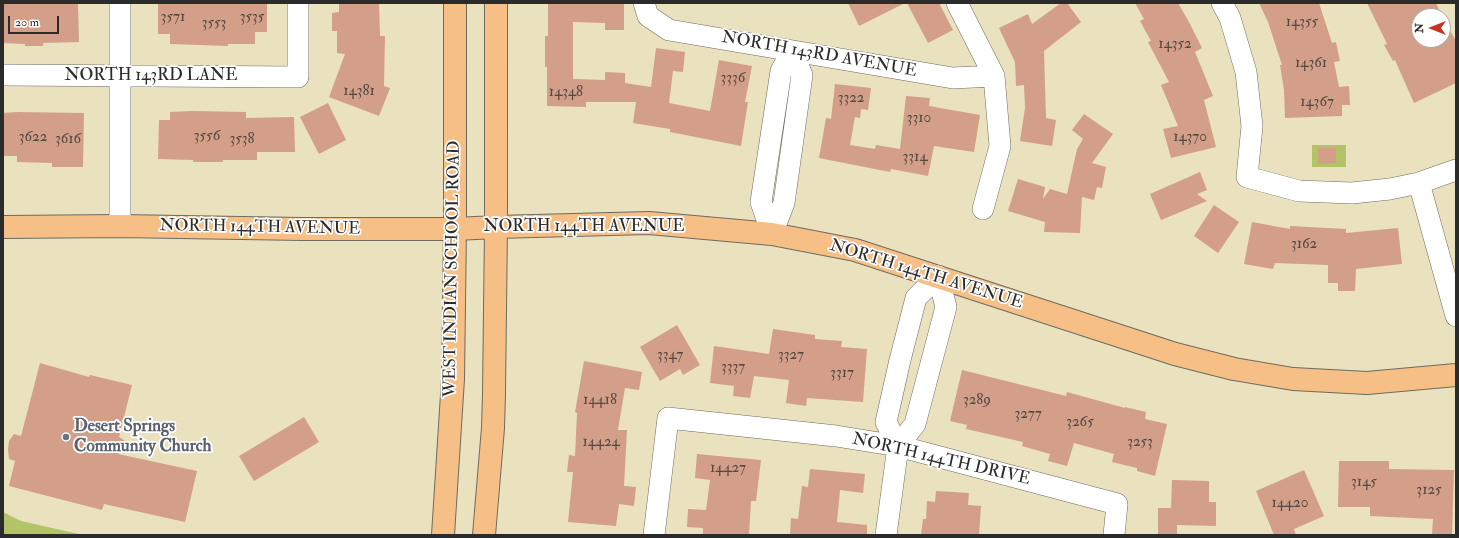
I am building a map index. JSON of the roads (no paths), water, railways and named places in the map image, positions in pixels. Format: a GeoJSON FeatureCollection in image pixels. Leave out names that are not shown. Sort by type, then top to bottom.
{"type":"FeatureCollection","features":[{"type":"Feature","properties":{"kind":"main road","name":"WEST INDIAN SCHOOL ROAD"},"geometry":{"type":"LineString","coordinates":[[443,535],[453,379],[455,229],[455,3]]}},
{"type":"Feature","properties":{"kind":"main road"},"geometry":{"type":"LineString","coordinates":[[484,535],[493,428],[496,227],[496,3]]}},
{"type":"Feature","properties":{"kind":"main road","name":"NORTH 144TH AVENUE"},"geometry":{"type":"LineString","coordinates":[[3,226],[455,229],[649,224],[772,234],[855,250],[1175,354],[1234,369],[1293,379],[1367,383],[1456,375]]}},
{"type":"Feature","properties":{"kind":"street"},"geometry":{"type":"LineString","coordinates":[[120,3],[120,226]]}},
{"type":"Feature","properties":{"kind":"street","name":"NORTH 143RD LANE"},"geometry":{"type":"LineString","coordinates":[[3,75],[298,77],[298,3]]}},
{"type":"Feature","properties":{"kind":"street"},"geometry":{"type":"LineString","coordinates":[[957,3],[994,76],[1000,146],[982,209]]}},
{"type":"Feature","properties":{"kind":"street"},"geometry":{"type":"LineString","coordinates":[[1222,3],[1230,18],[1246,72],[1252,126],[1247,177],[1298,191],[1352,193],[1390,189],[1419,183],[1456,170]]}},
{"type":"Feature","properties":{"kind":"street","name":"NORTH 143RD AVENUE"},"geometry":{"type":"LineString","coordinates":[[646,10],[669,30],[953,78],[994,76]]}},
{"type":"Feature","properties":{"kind":"street"},"geometry":{"type":"LineString","coordinates":[[772,234],[761,202],[781,71],[792,51]]}},
{"type":"Feature","properties":{"kind":"street"},"geometry":{"type":"LineString","coordinates":[[1419,183],[1456,316]]}},
{"type":"Feature","properties":{"kind":"street"},"geometry":{"type":"LineString","coordinates":[[898,446],[886,422],[900,360],[916,298],[938,276]]}},
{"type":"Feature","properties":{"kind":"street"},"geometry":{"type":"LineString","coordinates":[[886,535],[898,446],[915,424],[946,306],[938,276]]}},
{"type":"Feature","properties":{"kind":"street","name":"NORTH 144TH DRIVE"},"geometry":{"type":"LineString","coordinates":[[654,535],[668,418],[836,436],[898,446],[1117,504],[1114,535]]}},
{"type":"Feature","properties":{"kind":"place","name":"Desert Springs Community Church"},"geometry":{"type":"Point","coordinates":[66,437]}}]}
